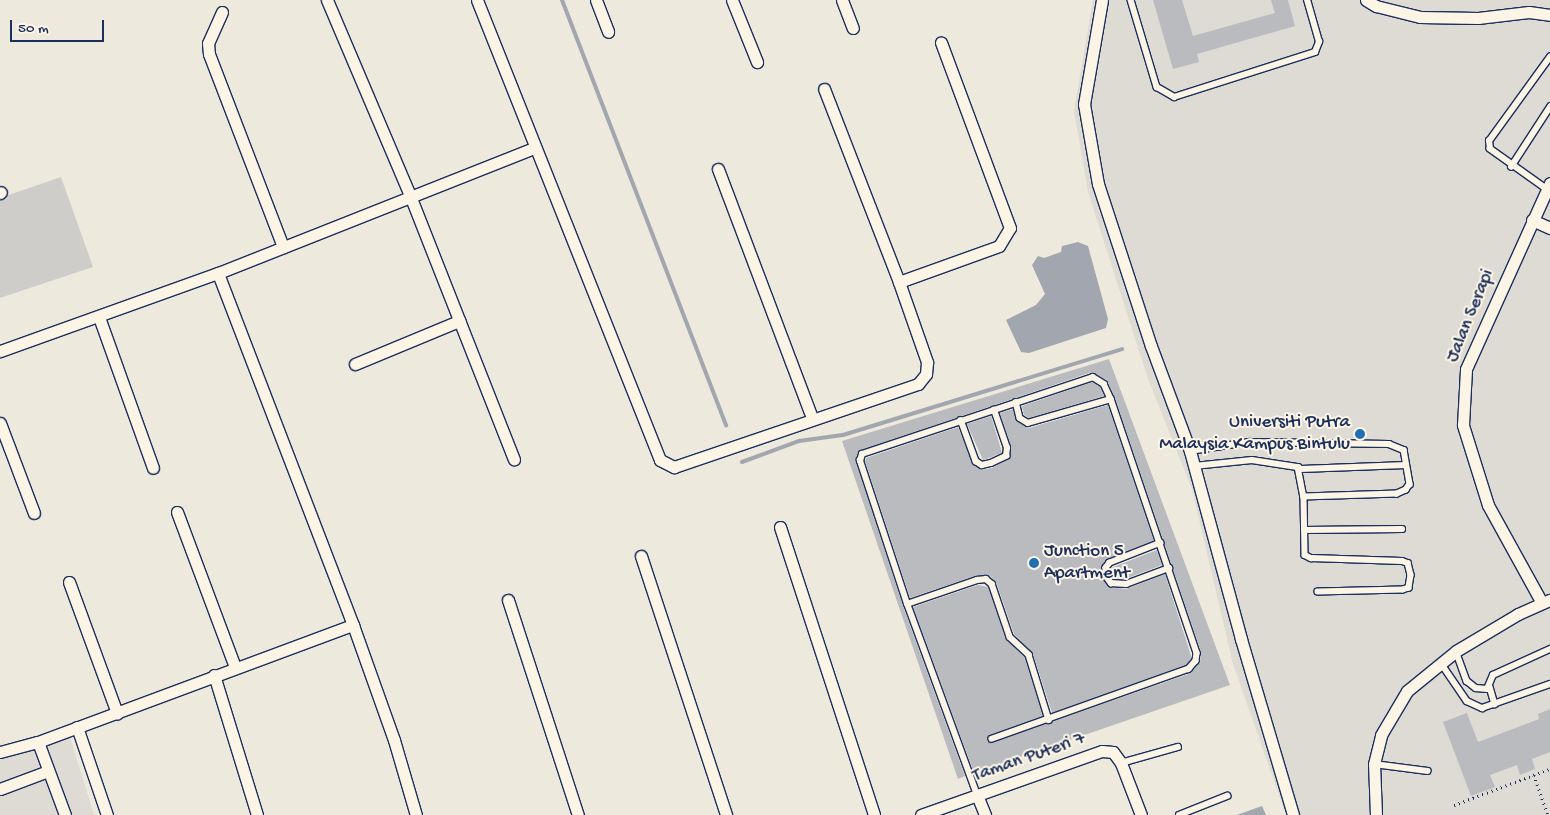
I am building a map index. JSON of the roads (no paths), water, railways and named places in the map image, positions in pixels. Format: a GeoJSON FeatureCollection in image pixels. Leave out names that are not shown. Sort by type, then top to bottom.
{"type":"FeatureCollection","features":[{"type":"Feature","properties":{"kind":"street"},"geometry":{"type":"LineString","coordinates":[[327,0],[411,198],[514,459]]}},
{"type":"Feature","properties":{"kind":"street"},"geometry":{"type":"LineString","coordinates":[[477,0],[534,148],[660,460],[674,467],[695,462],[812,418],[918,384],[926,374],[926,362],[899,282],[824,89]]}},
{"type":"Feature","properties":{"kind":"street"},"geometry":{"type":"LineString","coordinates":[[596,0],[608,32]]}},
{"type":"Feature","properties":{"kind":"street"},"geometry":{"type":"LineString","coordinates":[[732,0],[756,62]]}},
{"type":"Feature","properties":{"kind":"street"},"geometry":{"type":"LineString","coordinates":[[842,0],[853,28]]}},
{"type":"Feature","properties":{"kind":"street"},"geometry":{"type":"LineString","coordinates":[[1102,0],[1084,104],[1088,139],[1098,184],[1151,346],[1190,451],[1241,639],[1293,815]]}},
{"type":"Feature","properties":{"kind":"street"},"geometry":{"type":"LineString","coordinates":[[1366,0],[1376,6],[1420,17],[1478,18],[1529,12],[1550,16]]}},
{"type":"Feature","properties":{"kind":"street"},"geometry":{"type":"LineString","coordinates":[[222,12],[208,43],[210,54],[283,247]]}},
{"type":"Feature","properties":{"kind":"street"},"geometry":{"type":"LineString","coordinates":[[899,282],[999,246],[1010,228],[941,42]]}},
{"type":"Feature","properties":{"kind":"street"},"geometry":{"type":"LineString","coordinates":[[0,351],[218,273],[534,148]]}},
{"type":"Feature","properties":{"kind":"street"},"geometry":{"type":"LineString","coordinates":[[718,169],[812,418]]}},
{"type":"Feature","properties":{"kind":"street","name":"Jalan Serapi"},"geometry":{"type":"LineString","coordinates":[[1546,602],[1488,506],[1464,434],[1466,369],[1490,311],[1548,186]]}},
{"type":"Feature","properties":{"kind":"street"},"geometry":{"type":"LineString","coordinates":[[1532,220],[1550,228]]}},
{"type":"Feature","properties":{"kind":"street"},"geometry":{"type":"LineString","coordinates":[[218,273],[353,625],[394,740],[416,815]]}},
{"type":"Feature","properties":{"kind":"street"},"geometry":{"type":"LineString","coordinates":[[99,317],[153,468]]}},
{"type":"Feature","properties":{"kind":"street"},"geometry":{"type":"LineString","coordinates":[[355,364],[460,321]]}},
{"type":"Feature","properties":{"kind":"street"},"geometry":{"type":"LineString","coordinates":[[0,423],[34,513]]}},
{"type":"Feature","properties":{"kind":"street"},"geometry":{"type":"LineString","coordinates":[[177,512],[235,667]]}},
{"type":"Feature","properties":{"kind":"street"},"geometry":{"type":"LineString","coordinates":[[780,527],[874,815]]}},
{"type":"Feature","properties":{"kind":"street"},"geometry":{"type":"LineString","coordinates":[[641,556],[726,815]]}},
{"type":"Feature","properties":{"kind":"street"},"geometry":{"type":"LineString","coordinates":[[69,582],[118,712]]}},
{"type":"Feature","properties":{"kind":"street"},"geometry":{"type":"LineString","coordinates":[[508,600],[578,815]]}},
{"type":"Feature","properties":{"kind":"street"},"geometry":{"type":"LineString","coordinates":[[1376,815],[1374,764],[1381,735],[1407,692],[1440,662],[1456,651],[1546,602]]}},
{"type":"Feature","properties":{"kind":"street"},"geometry":{"type":"LineString","coordinates":[[0,752],[38,742],[235,667],[353,625]]}},
{"type":"Feature","properties":{"kind":"street"},"geometry":{"type":"LineString","coordinates":[[214,675],[257,815]]}},
{"type":"Feature","properties":{"kind":"street"},"geometry":{"type":"LineString","coordinates":[[77,727],[107,815]]}},
{"type":"Feature","properties":{"kind":"street"},"geometry":{"type":"LineString","coordinates":[[38,742],[64,815]]}},
{"type":"Feature","properties":{"kind":"street","name":"Taman Puteri 7"},"geometry":{"type":"LineString","coordinates":[[921,815],[1102,751],[1113,752],[1121,763]]}},
{"type":"Feature","properties":{"kind":"street"},"geometry":{"type":"LineString","coordinates":[[1121,763],[1140,815]]}},
{"type":"Feature","properties":{"kind":"street"},"geometry":{"type":"LineString","coordinates":[[0,788],[48,771]]}},
{"type":"Feature","properties":{"kind":"street"},"geometry":{"type":"LineString","coordinates":[[978,795],[985,815]]}},
{"type":"Feature","properties":{"kind":"lane"},"geometry":{"type":"LineString","coordinates":[[1131,0],[1157,87],[1174,97],[1315,52],[1319,42],[1307,0]]}},
{"type":"Feature","properties":{"kind":"lane"},"geometry":{"type":"LineString","coordinates":[[1548,186],[1511,167],[1490,150],[1489,141],[1550,57]]}},
{"type":"Feature","properties":{"kind":"lane"},"geometry":{"type":"LineString","coordinates":[[1511,167],[1550,107]]}},
{"type":"Feature","properties":{"kind":"lane"},"geometry":{"type":"LineString","coordinates":[[978,795],[907,604],[860,461],[862,454],[1093,377],[1104,384],[1111,399],[1197,653],[1196,661],[1189,670],[992,739]]}},
{"type":"Feature","properties":{"kind":"lane"},"geometry":{"type":"LineString","coordinates":[[1016,402],[1020,418],[1028,424],[1111,399]]}},
{"type":"Feature","properties":{"kind":"lane"},"geometry":{"type":"LineString","coordinates":[[961,420],[976,461],[982,465],[991,463],[1006,456],[1008,448],[994,410]]}},
{"type":"Feature","properties":{"kind":"lane"},"geometry":{"type":"LineString","coordinates":[[1190,451],[1249,442],[1389,444],[1404,450],[1410,484],[1406,490],[1397,494],[1304,497]]}},
{"type":"Feature","properties":{"kind":"lane"},"geometry":{"type":"LineString","coordinates":[[1194,466],[1252,460],[1301,469],[1406,465]]}},
{"type":"Feature","properties":{"kind":"lane"},"geometry":{"type":"LineString","coordinates":[[1301,469],[1304,497],[1305,555],[1311,558],[1402,560],[1408,563],[1411,575],[1409,588],[1403,590],[1318,592]]}},
{"type":"Feature","properties":{"kind":"lane"},"geometry":{"type":"LineString","coordinates":[[1304,530],[1402,529]]}},
{"type":"Feature","properties":{"kind":"lane"},"geometry":{"type":"LineString","coordinates":[[1161,543],[1110,563],[1106,568],[1106,576],[1111,583],[1126,584],[1169,568]]}},
{"type":"Feature","properties":{"kind":"lane"},"geometry":{"type":"LineString","coordinates":[[907,604],[976,580],[986,579],[992,584],[1010,637],[1029,655],[1049,720]]}},
{"type":"Feature","properties":{"kind":"lane"},"geometry":{"type":"LineString","coordinates":[[1495,704],[1490,687],[1493,675],[1550,649]]}},
{"type":"Feature","properties":{"kind":"lane"},"geometry":{"type":"LineString","coordinates":[[1456,651],[1468,681],[1476,688],[1490,687]]}},
{"type":"Feature","properties":{"kind":"lane"},"geometry":{"type":"LineString","coordinates":[[1440,662],[1467,701],[1482,708],[1550,684]]}},
{"type":"Feature","properties":{"kind":"lane"},"geometry":{"type":"LineString","coordinates":[[1121,763],[1178,747]]}},
{"type":"Feature","properties":{"kind":"lane"},"geometry":{"type":"LineString","coordinates":[[1374,764],[1428,771]]}},
{"type":"Feature","properties":{"kind":"lane"},"geometry":{"type":"LineString","coordinates":[[1179,815],[1227,796]]}},
{"type":"Feature","properties":{"kind":"waterway"},"geometry":{"type":"LineString","coordinates":[[562,0],[726,426]]}},
{"type":"Feature","properties":{"kind":"waterway"},"geometry":{"type":"LineString","coordinates":[[742,462],[799,441],[843,435],[1122,349]]}},
{"type":"Feature","properties":{"kind":"place","name":"Universiti Putra Malaysia Kampus Bintulu"},"geometry":{"type":"Point","coordinates":[1360,434]}},
{"type":"Feature","properties":{"kind":"place","name":"Junction 5 Apartment"},"geometry":{"type":"Point","coordinates":[1034,563]}}]}
